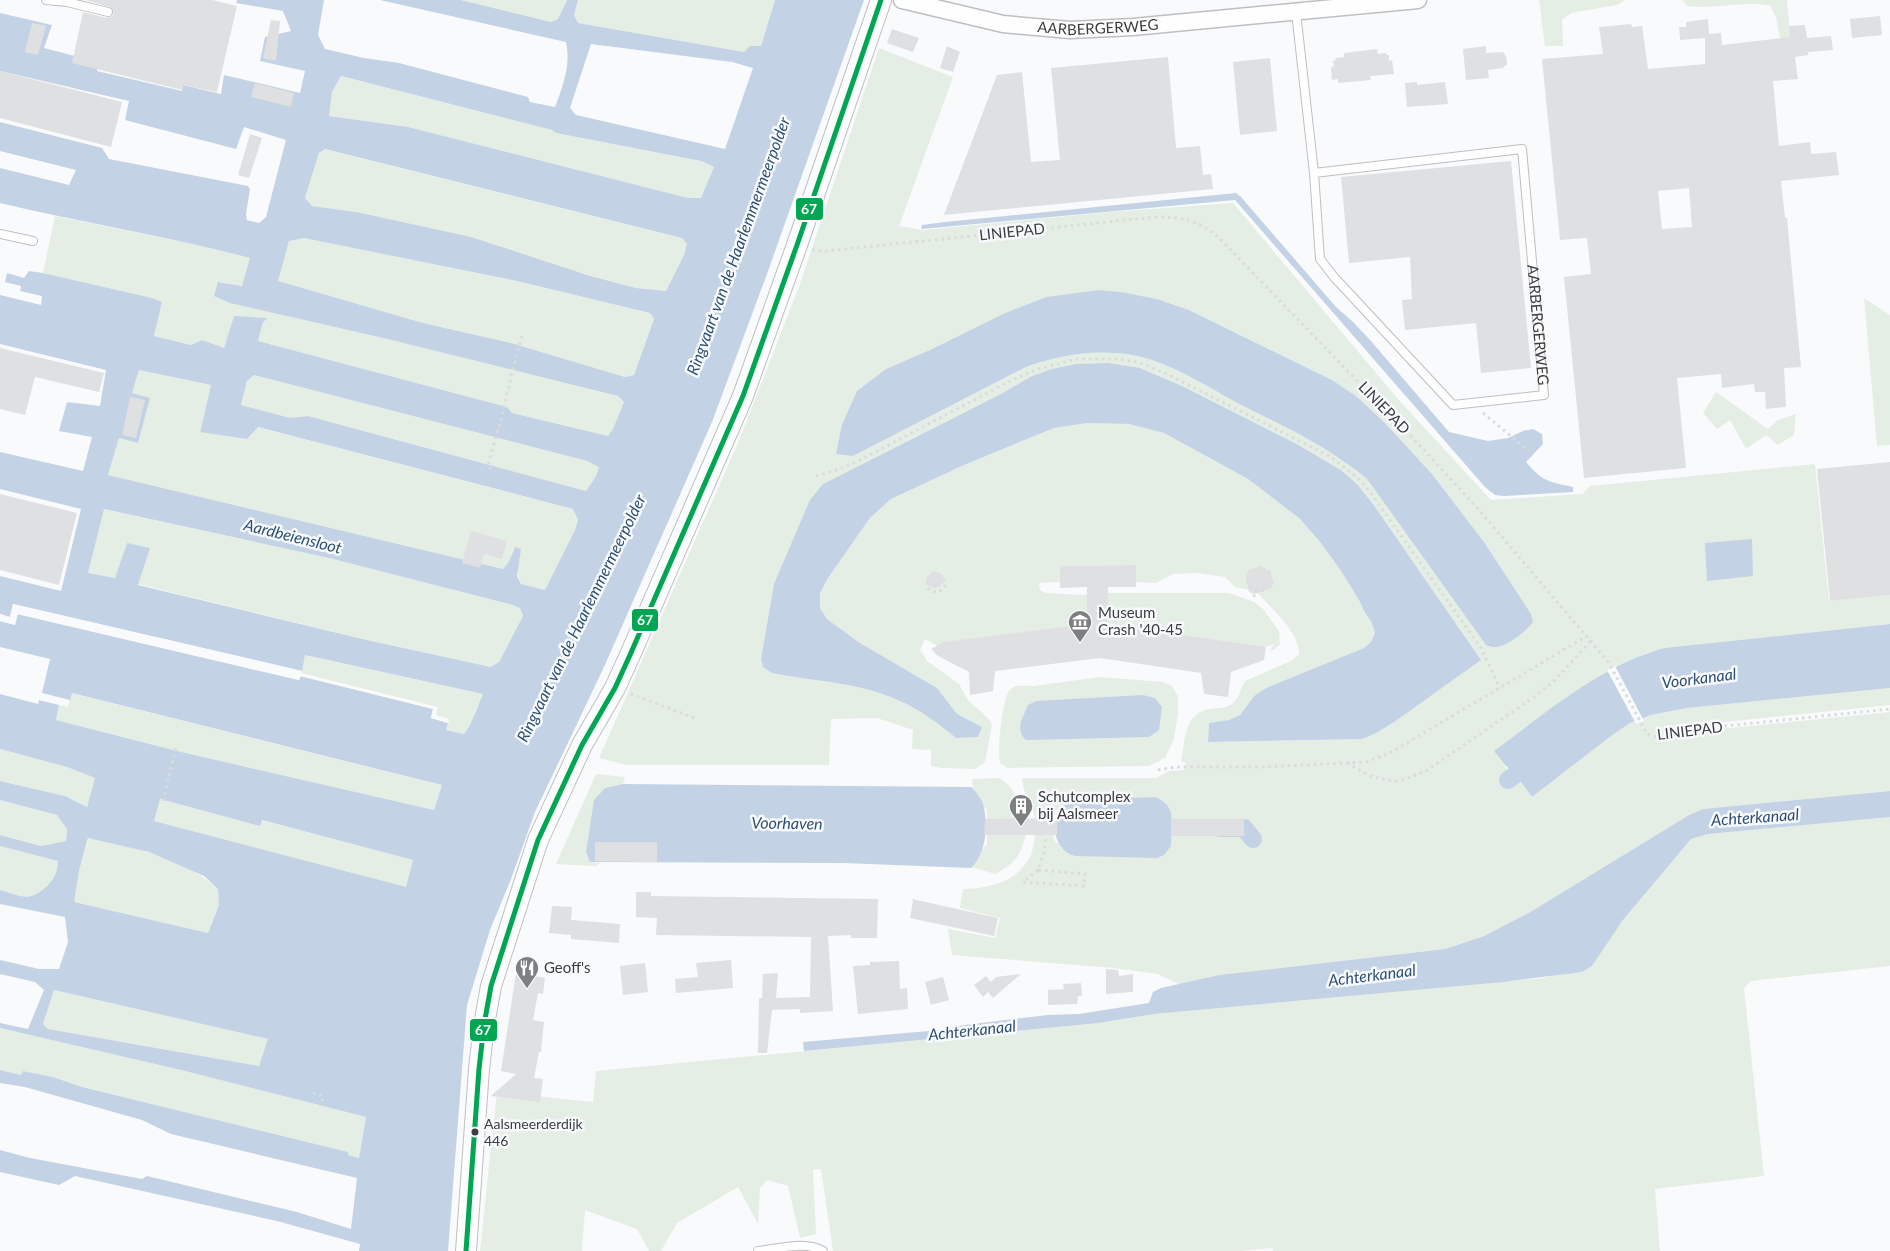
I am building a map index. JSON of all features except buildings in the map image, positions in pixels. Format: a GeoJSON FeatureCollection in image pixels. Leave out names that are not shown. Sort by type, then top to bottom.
{"type":"FeatureCollection","features":[{"type":"Feature","properties":{"kind":"street"},"geometry":{"type":"LineString","coordinates":[[466,1251],[484,1025],[491,986],[538,840],[582,745],[615,688],[744,396],[881,0]]}},
{"type":"Feature","properties":{"kind":"street","name":"AARBERGERWEG"},"geometry":{"type":"LineString","coordinates":[[902,0],[1003,24],[1070,30],[1133,27],[1418,0]]}},
{"type":"Feature","properties":{"kind":"lane"},"geometry":{"type":"LineString","coordinates":[[46,0],[67,2],[108,12]]}},
{"type":"Feature","properties":{"kind":"lane","name":"AARBERGERWEG"},"geometry":{"type":"LineString","coordinates":[[1296,12],[1314,173],[1320,259],[1334,277],[1453,405],[1544,396],[1522,149],[1314,173]]}},
{"type":"Feature","properties":{"kind":"lane"},"geometry":{"type":"LineString","coordinates":[[0,234],[33,241]]}},
{"type":"Feature","properties":{"kind":"lane"},"geometry":{"type":"LineString","coordinates":[[758,1251],[814,1246],[823,1251]]}},
{"type":"Feature","properties":{"kind":"path","name":"LINIEPAD"},"geometry":{"type":"LineString","coordinates":[[797,245],[825,251],[1156,217],[1177,217],[1200,224],[1222,241],[1424,450],[1480,511],[1609,663],[1647,734],[1657,737],[1686,730],[1890,709]]}},
{"type":"Feature","properties":{"kind":"path"},"geometry":{"type":"LineString","coordinates":[[492,469],[488,467],[490,456],[522,336]]}},
{"type":"Feature","properties":{"kind":"path"},"geometry":{"type":"LineString","coordinates":[[816,476],[840,469],[862,459],[1012,380],[1038,369],[1077,359],[1117,359],[1138,362],[1165,373],[1331,457],[1360,480],[1378,502],[1481,648],[1500,688]]}},
{"type":"Feature","properties":{"kind":"path"},"geometry":{"type":"LineString","coordinates":[[1480,410],[1529,451]]}},
{"type":"Feature","properties":{"kind":"path"},"geometry":{"type":"LineString","coordinates":[[1248,580],[1250,587],[1260,592],[1266,588]]}},
{"type":"Feature","properties":{"kind":"path"},"geometry":{"type":"LineString","coordinates":[[928,588],[931,591],[939,592],[945,586],[946,581]]}},
{"type":"Feature","properties":{"kind":"path"},"geometry":{"type":"LineString","coordinates":[[1254,598],[1256,590]]}},
{"type":"Feature","properties":{"kind":"path"},"geometry":{"type":"LineString","coordinates":[[1158,770],[1176,767],[1262,767],[1365,762],[1388,754],[1587,636]]}},
{"type":"Feature","properties":{"kind":"path"},"geometry":{"type":"LineString","coordinates":[[1346,763],[1370,776],[1387,780],[1399,781],[1426,771],[1534,697],[1555,680],[1591,641]]}},
{"type":"Feature","properties":{"kind":"path"},"geometry":{"type":"LineString","coordinates":[[615,688],[694,718]]}},
{"type":"Feature","properties":{"kind":"path"},"geometry":{"type":"LineString","coordinates":[[163,801],[176,748]]}},
{"type":"Feature","properties":{"kind":"path"},"geometry":{"type":"LineString","coordinates":[[1038,870],[1085,874],[1084,886],[1023,882],[1038,870],[1044,853],[1046,836]]}},
{"type":"Feature","properties":{"kind":"path"},"geometry":{"type":"LineString","coordinates":[[313,1093],[323,1096],[321,1106]]}},
{"type":"Feature","properties":{"kind":"shaded area"},"geometry":{"type":"Polygon","coordinates":[[[461,0],[567,0],[558,19],[551,22],[461,0]]]}},
{"type":"Feature","properties":{"kind":"shaded area"},"geometry":{"type":"Polygon","coordinates":[[[578,0],[775,0],[761,46],[744,52],[578,23],[574,15],[578,0]]]}},
{"type":"Feature","properties":{"kind":"shaded area"},"geometry":{"type":"Polygon","coordinates":[[[1539,0],[1624,0],[1617,5],[1571,13],[1562,20],[1563,46],[1545,46],[1539,0]]]}},
{"type":"Feature","properties":{"kind":"shaded area"},"geometry":{"type":"Polygon","coordinates":[[[1682,0],[1787,0],[1793,63],[1782,48],[1776,17],[1770,6],[1749,4],[1697,7],[1687,6],[1682,0]]]}},
{"type":"Feature","properties":{"kind":"shaded area"},"geometry":{"type":"Polygon","coordinates":[[[879,48],[953,77],[899,226],[922,230],[1122,211],[1233,203],[1398,399],[1491,500],[1583,494],[1590,486],[1815,464],[1829,601],[1890,595],[1890,624],[1664,648],[1646,653],[1585,685],[1505,767],[1532,797],[1611,736],[1630,723],[1651,715],[1687,708],[1890,688],[1890,705],[1686,726],[1690,732],[1890,712],[1890,791],[1703,809],[1689,815],[1532,911],[1484,936],[1445,949],[1219,975],[1180,985],[1158,974],[1113,968],[952,955],[948,929],[995,938],[1000,918],[960,908],[963,889],[993,885],[1019,872],[1031,855],[1035,835],[1052,834],[1056,843],[1062,849],[1068,803],[1056,810],[1051,818],[1035,818],[1022,783],[1022,778],[1156,778],[1169,771],[1184,770],[1186,763],[1181,761],[1188,726],[1192,719],[1206,710],[1232,704],[1245,681],[1293,660],[1299,654],[1298,646],[1285,622],[1258,594],[1245,577],[1249,590],[1235,587],[1225,577],[1198,573],[1173,574],[1156,583],[1136,582],[1136,565],[1060,566],[1060,582],[1039,583],[1040,590],[1046,593],[1087,594],[1087,624],[939,647],[925,639],[920,650],[927,661],[959,684],[968,700],[990,720],[992,725],[985,762],[976,769],[931,766],[931,750],[912,749],[913,730],[877,718],[831,719],[829,765],[626,765],[599,758],[738,443],[800,284],[879,48]],[[1098,290],[1046,297],[1005,313],[930,350],[886,369],[853,456],[1026,367],[1056,358],[1087,353],[1134,355],[1175,369],[1296,433],[1340,459],[1367,479],[1486,645],[1531,614],[1484,542],[1432,474],[1385,423],[1356,396],[1332,380],[1189,310],[1157,299],[1098,290]],[[1140,368],[1030,377],[999,395],[823,484],[774,584],[761,659],[763,667],[772,673],[855,686],[887,695],[923,714],[956,738],[971,721],[957,714],[937,688],[860,643],[827,619],[820,608],[820,593],[828,578],[870,518],[891,499],[964,465],[1054,428],[1087,423],[1129,424],[1164,433],[1248,479],[1299,518],[1321,543],[1341,571],[1371,621],[1375,633],[1371,642],[1364,648],[1266,688],[1254,696],[1240,715],[1230,720],[1209,723],[1208,742],[1362,739],[1433,694],[1481,660],[1373,504],[1357,484],[1341,470],[1295,443],[1182,386],[1140,368]]]}},
{"type":"Feature","properties":{"kind":"shaded area"},"geometry":{"type":"Polygon","coordinates":[[[340,76],[552,130],[556,133],[701,161],[714,167],[701,198],[688,198],[408,127],[328,116],[332,92],[340,76]]]}},
{"type":"Feature","properties":{"kind":"shaded area"},"geometry":{"type":"Polygon","coordinates":[[[324,149],[682,238],[687,244],[684,255],[666,291],[636,288],[356,212],[312,206],[305,198],[319,153],[324,149]]]}},
{"type":"Feature","properties":{"kind":"shaded area"},"geometry":{"type":"Polygon","coordinates":[[[55,216],[208,247],[251,258],[243,286],[219,282],[227,301],[231,303],[618,396],[624,402],[613,430],[608,436],[512,413],[507,407],[258,341],[263,322],[267,318],[234,316],[224,348],[202,340],[191,345],[154,336],[162,302],[152,298],[43,273],[55,216]]]}},
{"type":"Feature","properties":{"kind":"shaded area"},"geometry":{"type":"Polygon","coordinates":[[[304,238],[517,281],[650,313],[654,319],[634,375],[625,377],[511,343],[423,323],[277,281],[289,241],[304,238]]]}},
{"type":"Feature","properties":{"kind":"shaded area"},"geometry":{"type":"Polygon","coordinates":[[[1864,298],[1890,315],[1890,445],[1877,446],[1864,298]]]}},
{"type":"Feature","properties":{"kind":"shaded area"},"geometry":{"type":"Polygon","coordinates":[[[139,370],[211,385],[200,431],[247,439],[257,427],[573,509],[578,520],[575,530],[545,590],[521,584],[514,547],[508,563],[503,569],[108,475],[119,438],[137,442],[149,398],[132,393],[139,370]]]}},
{"type":"Feature","properties":{"kind":"shaded area"},"geometry":{"type":"Polygon","coordinates":[[[254,375],[587,461],[599,466],[596,476],[586,491],[308,416],[290,419],[241,405],[247,381],[254,375]]]}},
{"type":"Feature","properties":{"kind":"shaded area"},"geometry":{"type":"Polygon","coordinates":[[[1716,392],[1768,429],[1778,420],[1796,414],[1794,435],[1778,445],[1766,435],[1746,449],[1730,420],[1717,429],[1703,413],[1716,392]]]}},
{"type":"Feature","properties":{"kind":"shaded area"},"geometry":{"type":"Polygon","coordinates":[[[103,509],[329,558],[513,605],[520,608],[523,616],[499,662],[491,667],[371,641],[138,584],[127,543],[115,578],[88,573],[103,509]]]}},
{"type":"Feature","properties":{"kind":"shaded area"},"geometry":{"type":"Polygon","coordinates":[[[1108,593],[1229,593],[1254,602],[1263,609],[1279,631],[1280,644],[1270,651],[1274,644],[1259,649],[1257,646],[1108,624],[1108,593]]]}},
{"type":"Feature","properties":{"kind":"shaded area"},"geometry":{"type":"Polygon","coordinates":[[[304,655],[483,694],[475,712],[474,721],[464,734],[446,730],[449,719],[436,715],[438,707],[301,673],[304,655]]]}},
{"type":"Feature","properties":{"kind":"shaded area"},"geometry":{"type":"Polygon","coordinates":[[[1100,677],[1163,682],[1172,686],[1178,696],[1178,713],[1174,739],[1165,758],[1149,766],[1007,768],[1000,763],[999,757],[1002,715],[1006,697],[1015,686],[1034,686],[1100,677]],[[1028,705],[1107,737],[1149,737],[1028,705]]]}},
{"type":"Feature","properties":{"kind":"shaded area"},"geometry":{"type":"Polygon","coordinates":[[[71,693],[442,785],[434,810],[177,751],[56,720],[59,705],[68,707],[71,693]]]}},
{"type":"Feature","properties":{"kind":"shaded area"},"geometry":{"type":"Polygon","coordinates":[[[0,749],[67,767],[95,778],[87,807],[65,796],[0,781],[0,749]]]}},
{"type":"Feature","properties":{"kind":"shaded area"},"geometry":{"type":"Polygon","coordinates":[[[596,774],[625,777],[623,784],[605,788],[591,825],[587,844],[590,862],[601,863],[595,866],[556,864],[596,774]]]}},
{"type":"Feature","properties":{"kind":"shaded area"},"geometry":{"type":"Polygon","coordinates":[[[999,778],[1013,791],[1026,819],[987,819],[987,809],[984,808],[975,790],[972,779],[999,778]]]}},
{"type":"Feature","properties":{"kind":"shaded area"},"geometry":{"type":"Polygon","coordinates":[[[159,799],[260,826],[261,820],[414,860],[406,888],[154,821],[159,799]]]}},
{"type":"Feature","properties":{"kind":"shaded area"},"geometry":{"type":"Polygon","coordinates":[[[0,800],[57,815],[67,829],[66,841],[41,846],[0,835],[0,800]]]}},
{"type":"Feature","properties":{"kind":"shaded area"},"geometry":{"type":"Polygon","coordinates":[[[1890,817],[1890,966],[1751,981],[1744,988],[1764,1176],[1655,1189],[1660,1251],[1273,1251],[1272,1248],[1241,1251],[833,1251],[821,1169],[813,1170],[816,1234],[800,1238],[788,1186],[767,1180],[760,1188],[758,1224],[738,1187],[677,1223],[661,1251],[649,1251],[637,1229],[585,1210],[582,1251],[480,1251],[497,1092],[593,1102],[596,1071],[1099,1023],[1154,1014],[1543,978],[1592,966],[1623,920],[1691,839],[1708,834],[1890,817]]]}},
{"type":"Feature","properties":{"kind":"shaded area"},"geometry":{"type":"Polygon","coordinates":[[[1026,834],[1022,848],[1016,858],[1008,866],[995,874],[971,867],[987,845],[987,835],[1026,834]]]}},
{"type":"Feature","properties":{"kind":"shaded area"},"geometry":{"type":"Polygon","coordinates":[[[89,838],[140,850],[174,861],[204,878],[218,889],[219,905],[208,933],[73,902],[79,871],[89,838]]]}},
{"type":"Feature","properties":{"kind":"shaded area"},"geometry":{"type":"Polygon","coordinates":[[[0,846],[58,861],[52,880],[35,895],[25,897],[0,890],[0,846]]]}},
{"type":"Feature","properties":{"kind":"shaded area"},"geometry":{"type":"Polygon","coordinates":[[[54,990],[269,1039],[259,1066],[48,1029],[43,1024],[54,990]]]}},
{"type":"Feature","properties":{"kind":"shaded area"},"geometry":{"type":"Polygon","coordinates":[[[0,1028],[181,1070],[366,1117],[359,1158],[348,1155],[348,1152],[82,1087],[53,1077],[23,1071],[21,1075],[0,1070],[0,1028]]]}},
{"type":"Feature","properties":{"kind":"water"},"geometry":{"type":"Polygon","coordinates":[[[237,0],[324,0],[318,35],[325,49],[364,58],[399,63],[528,97],[530,102],[555,107],[567,67],[566,42],[380,0],[461,0],[551,22],[558,19],[567,0],[578,0],[574,15],[578,23],[744,52],[750,46],[761,46],[775,0],[864,0],[767,274],[712,422],[604,667],[535,812],[490,930],[467,1005],[448,1251],[359,1251],[360,1244],[277,1221],[75,1176],[59,1185],[0,1172],[0,1150],[30,1158],[142,1179],[147,1176],[297,1212],[351,1229],[357,1178],[171,1134],[142,1120],[25,1087],[0,1083],[0,1070],[21,1075],[23,1071],[53,1077],[82,1087],[348,1152],[348,1155],[359,1158],[366,1117],[181,1070],[0,1028],[0,1023],[28,1029],[44,990],[35,982],[0,974],[0,960],[39,969],[59,969],[68,942],[65,917],[0,904],[0,890],[25,897],[35,895],[41,891],[54,877],[58,861],[0,846],[0,835],[41,846],[66,841],[67,829],[57,815],[0,800],[0,781],[65,796],[87,807],[95,778],[67,767],[0,749],[0,694],[38,704],[39,700],[59,705],[56,720],[177,751],[434,810],[442,785],[72,693],[70,700],[42,693],[50,659],[0,647],[0,621],[15,625],[17,614],[299,680],[300,676],[433,709],[431,718],[448,723],[446,730],[464,734],[473,720],[483,694],[305,655],[302,671],[13,604],[10,617],[0,614],[0,576],[61,591],[81,509],[0,489],[0,452],[83,471],[92,437],[59,431],[67,402],[100,406],[106,370],[0,344],[0,295],[41,305],[42,296],[20,291],[21,286],[5,282],[7,273],[24,278],[29,271],[43,273],[152,298],[162,302],[154,336],[191,345],[202,340],[224,348],[234,316],[268,318],[263,322],[258,341],[507,407],[512,413],[608,436],[613,429],[624,402],[618,396],[383,338],[230,303],[214,296],[218,282],[242,286],[250,258],[0,203],[0,168],[69,185],[76,170],[0,151],[0,122],[102,148],[109,159],[248,186],[250,189],[246,214],[247,220],[259,223],[266,217],[286,140],[244,127],[236,149],[125,120],[129,101],[0,71],[0,13],[52,25],[44,48],[98,62],[97,71],[182,91],[183,85],[221,94],[224,75],[300,93],[305,71],[260,61],[265,37],[291,31],[283,11],[236,3],[237,0]],[[591,44],[570,108],[576,115],[725,149],[753,68],[732,62],[591,44]],[[341,76],[332,92],[329,116],[408,127],[688,198],[701,198],[714,167],[701,161],[556,133],[552,130],[341,76]],[[325,149],[319,153],[305,198],[312,206],[356,212],[471,237],[587,275],[636,288],[666,291],[684,255],[687,244],[682,238],[325,149]],[[304,238],[289,241],[278,281],[423,323],[511,343],[625,377],[634,375],[654,319],[650,313],[517,281],[304,238]],[[139,370],[132,393],[150,398],[138,443],[119,438],[108,475],[503,569],[508,563],[515,547],[521,549],[517,576],[521,584],[545,590],[575,530],[578,520],[573,509],[258,427],[247,439],[200,432],[211,385],[139,370]],[[254,375],[247,381],[241,405],[290,418],[308,416],[586,491],[596,476],[599,467],[587,461],[254,375]],[[104,509],[88,573],[115,578],[127,543],[150,548],[138,585],[371,641],[491,667],[499,662],[523,616],[520,608],[513,605],[329,558],[104,509]],[[160,799],[154,821],[406,887],[413,860],[262,820],[260,826],[160,799]],[[88,838],[79,871],[74,902],[208,933],[219,905],[218,889],[204,876],[149,852],[88,838]],[[54,990],[43,1024],[48,1029],[259,1066],[268,1039],[54,990]]]}},
{"type":"Feature","properties":{"kind":"water"},"geometry":{"type":"Polygon","coordinates":[[[1236,193],[1336,307],[1371,341],[1449,432],[1488,441],[1508,438],[1523,431],[1533,429],[1542,434],[1543,444],[1526,462],[1546,480],[1573,487],[1573,492],[1504,496],[1495,495],[1485,487],[1235,200],[921,228],[922,225],[945,222],[1236,193]]]}},
{"type":"Feature","properties":{"kind":"water"},"geometry":{"type":"Polygon","coordinates":[[[1098,290],[1157,299],[1189,310],[1332,380],[1356,396],[1385,423],[1432,474],[1484,542],[1531,614],[1533,622],[1531,625],[1518,636],[1499,647],[1486,645],[1367,479],[1326,450],[1188,375],[1134,355],[1087,353],[1041,362],[1026,367],[853,456],[836,454],[842,425],[857,391],[886,369],[930,350],[1005,313],[1046,297],[1098,290]]]}},
{"type":"Feature","properties":{"kind":"water"},"geometry":{"type":"Polygon","coordinates":[[[1108,363],[1140,368],[1182,386],[1295,443],[1341,470],[1357,484],[1373,504],[1481,660],[1394,722],[1362,739],[1208,742],[1209,723],[1229,720],[1240,715],[1254,696],[1266,688],[1364,648],[1371,642],[1375,633],[1371,621],[1341,571],[1321,543],[1299,518],[1248,479],[1164,433],[1129,424],[1087,423],[1054,428],[964,465],[891,499],[870,518],[828,578],[820,593],[820,608],[827,619],[860,643],[937,688],[957,714],[982,727],[978,737],[956,738],[923,714],[887,695],[855,686],[772,673],[763,667],[761,659],[774,584],[810,500],[823,484],[999,395],[1030,377],[1052,369],[1076,364],[1108,363]]]}},
{"type":"Feature","properties":{"kind":"water"},"geometry":{"type":"Polygon","coordinates":[[[1752,539],[1753,576],[1707,581],[1705,543],[1752,539]]]}},
{"type":"Feature","properties":{"kind":"water"},"geometry":{"type":"Polygon","coordinates":[[[1890,624],[1890,688],[1687,708],[1651,715],[1630,723],[1611,736],[1532,797],[1494,751],[1554,706],[1596,678],[1640,656],[1664,648],[1890,624]]]}},
{"type":"Feature","properties":{"kind":"water"},"geometry":{"type":"Polygon","coordinates":[[[1143,695],[1155,698],[1162,707],[1159,730],[1149,737],[1026,740],[1022,736],[1020,728],[1028,705],[1036,701],[1143,695]]]}},
{"type":"Feature","properties":{"kind":"water","name":"Voorhaven"},"geometry":{"type":"Polygon","coordinates":[[[623,784],[972,787],[980,797],[983,805],[986,823],[985,840],[980,855],[971,868],[844,863],[590,862],[586,852],[594,800],[605,788],[623,784]]]}},
{"type":"Feature","properties":{"kind":"water","name":"Achterkanaal"},"geometry":{"type":"Polygon","coordinates":[[[1890,791],[1890,817],[1708,834],[1691,839],[1623,920],[1592,966],[1582,972],[1503,982],[1154,1014],[1099,1023],[804,1051],[803,1042],[940,1030],[964,1025],[1048,1015],[1079,1014],[1149,1003],[1153,992],[1161,988],[1219,975],[1445,949],[1484,936],[1532,911],[1689,815],[1703,809],[1890,791]]]}},
{"type":"Feature","properties":{"kind":"water"},"geometry":{"type":"Polygon","coordinates":[[[1155,797],[1167,805],[1172,817],[1171,846],[1164,855],[1157,858],[1075,856],[1069,854],[1058,842],[1054,819],[1057,816],[1058,809],[1068,803],[1079,800],[1155,797]]]}},
{"type":"Feature","properties":{"kind":"pier"},"geometry":{"type":"Polygon","coordinates":[[[13,604],[302,671],[302,673],[14,607],[11,619],[0,617],[0,614],[10,617],[13,604]]]}},
{"type":"Feature","properties":{"kind":"pier"},"geometry":{"type":"Polygon","coordinates":[[[18,611],[297,677],[301,674],[434,707],[436,709],[434,716],[449,720],[448,723],[431,718],[433,709],[301,676],[299,680],[18,614],[15,625],[0,621],[0,618],[13,622],[15,613],[18,611]]]}},
{"type":"Feature","properties":{"kind":"pier"},"geometry":{"type":"Polygon","coordinates":[[[1615,666],[1644,721],[1636,724],[1607,670],[1615,666]]]}},
{"type":"Feature","properties":{"kind":"waterway","name":"Voorkanaal"},"geometry":{"type":"LineString","coordinates":[[1508,780],[1532,763]]}},
{"type":"Feature","properties":{"kind":"waterway"},"geometry":{"type":"LineString","coordinates":[[1220,828],[1244,828],[1253,839]]}},
{"type":"Feature","properties":{"kind":"transit line","name":"67"},"geometry":{"type":"LineString","coordinates":[[466,1251],[484,1025],[491,986],[538,840],[582,745],[615,688],[743,396],[881,0]]}},
{"type":"Feature","properties":{"kind":"place","name":"Museum Crash '40-45"},"geometry":{"type":"Point","coordinates":[1080,643]}},
{"type":"Feature","properties":{"kind":"place","name":"Schutcomplex bij Aalsmeer"},"geometry":{"type":"Point","coordinates":[1021,827]}},
{"type":"Feature","properties":{"kind":"place","name":"Geoff's"},"geometry":{"type":"Point","coordinates":[527,989]}},
{"type":"Feature","properties":{"kind":"place","name":"Aalsmeerderdijk 446"},"geometry":{"type":"Point","coordinates":[475,1132]}},
{"type":"Feature","properties":{"kind":"water label","name":"Ringvaart van de Haarlemmermeerpolder"},"geometry":{"type":"Point","coordinates":[738,246]}},
{"type":"Feature","properties":{"kind":"water label","name":"Aardbeiensloot"},"geometry":{"type":"Point","coordinates":[293,536]}},
{"type":"Feature","properties":{"kind":"water label","name":"Ringvaart van de Haarlemmermeerpolder"},"geometry":{"type":"Point","coordinates":[581,618]}}]}
